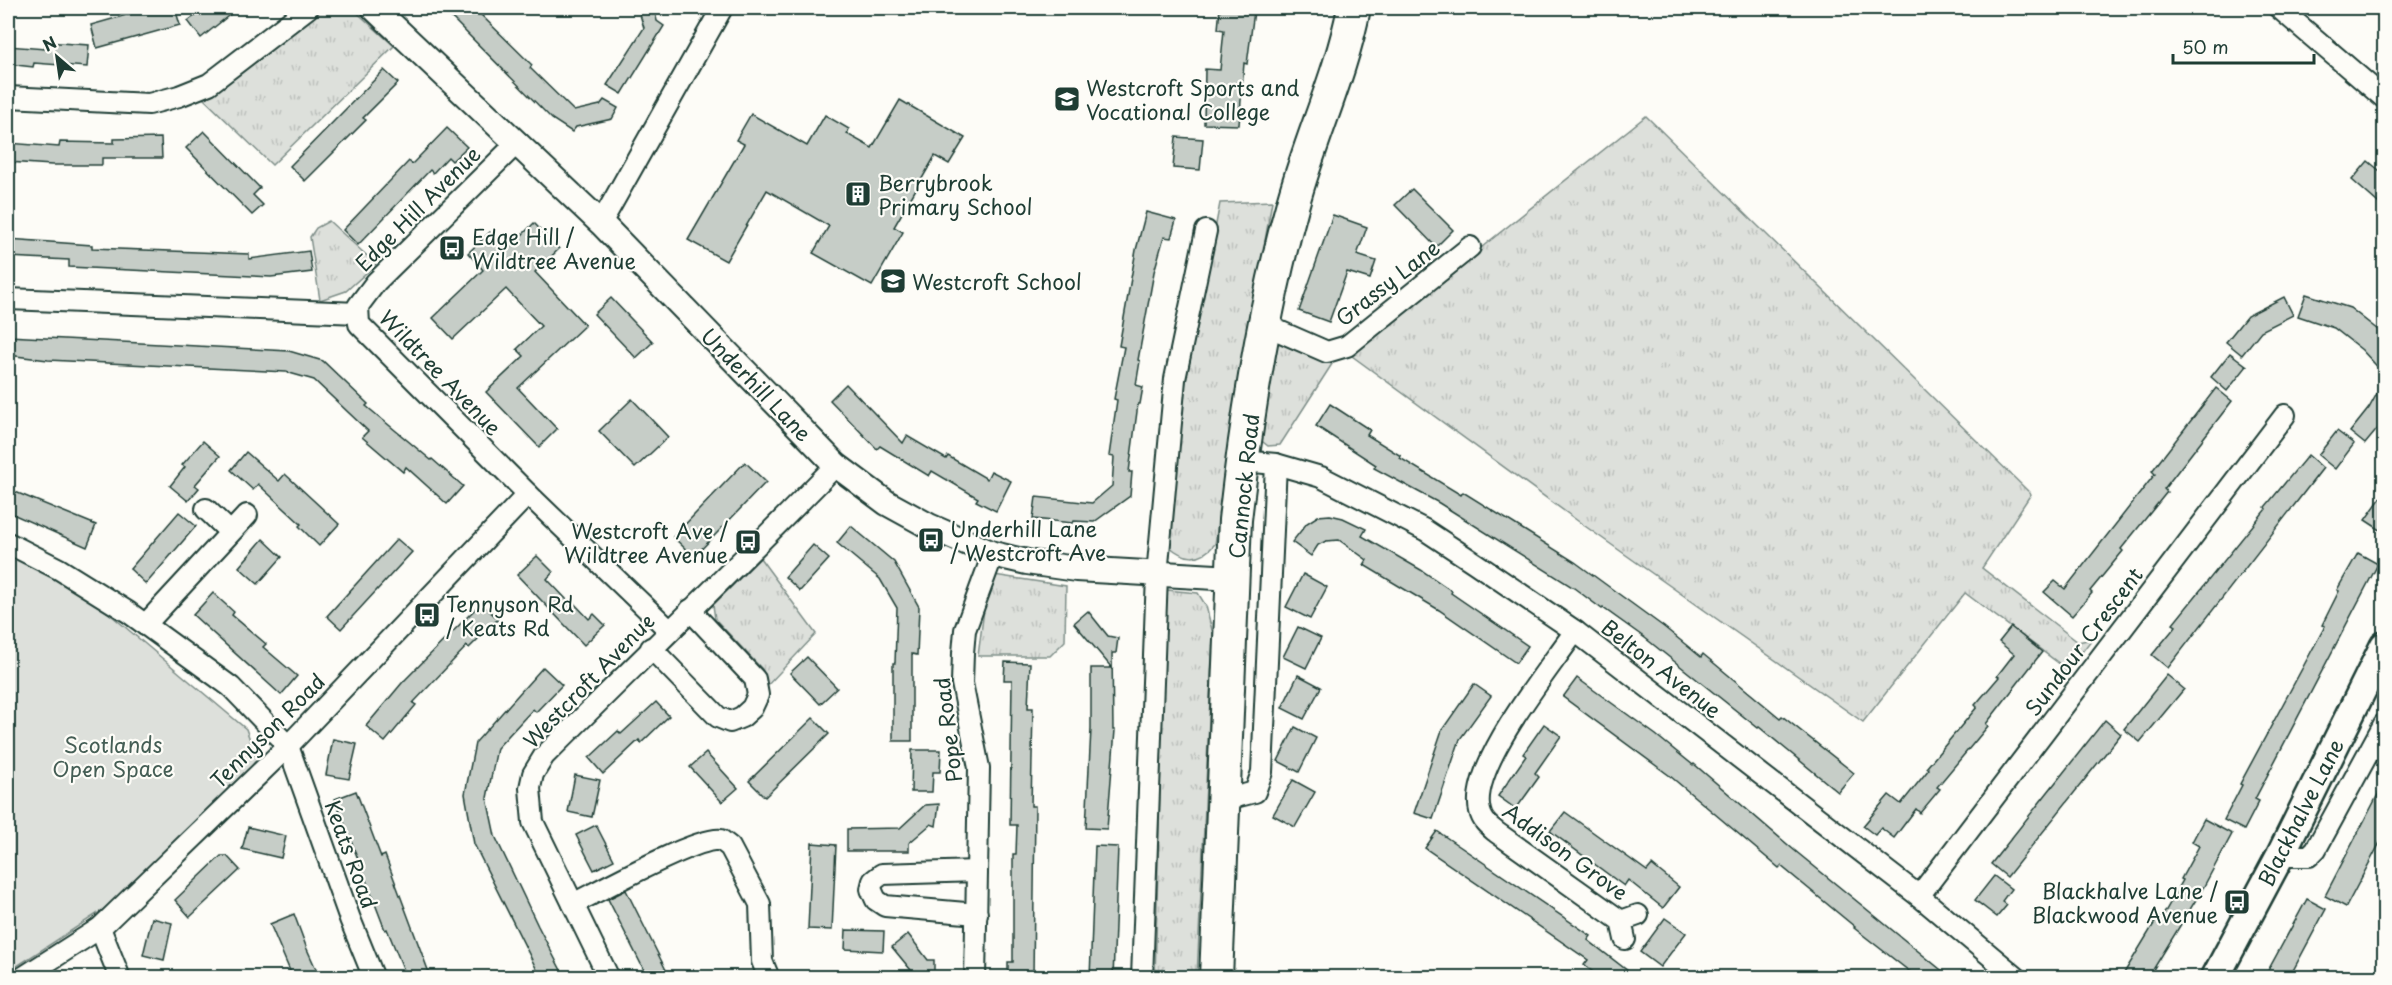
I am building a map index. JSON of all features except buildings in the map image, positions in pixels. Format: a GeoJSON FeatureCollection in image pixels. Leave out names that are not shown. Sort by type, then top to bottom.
{"type":"FeatureCollection","features":[{"type":"Feature","properties":{"kind":"highway","name":"Cannock Road"},"geometry":{"type":"LineString","coordinates":[[1216,978],[1235,520],[1242,461],[1265,325],[1293,203],[1309,151],[1339,72],[1354,8]]}},
{"type":"Feature","properties":{"kind":"main road","name":"Blackhalve Lane"},"geometry":{"type":"LineString","coordinates":[[2215,978],[2280,856],[2385,646]]}},
{"type":"Feature","properties":{"kind":"street"},"geometry":{"type":"LineString","coordinates":[[8,97],[149,104],[179,96],[208,84],[308,8]]}},
{"type":"Feature","properties":{"kind":"street","name":"Underhill Lane"},"geometry":{"type":"LineString","coordinates":[[374,8],[601,223],[836,465],[887,502],[929,526],[993,554],[1027,562],[1076,569],[1233,578]]}},
{"type":"Feature","properties":{"kind":"street"},"geometry":{"type":"LineString","coordinates":[[601,223],[722,8]]}},
{"type":"Feature","properties":{"kind":"street"},"geometry":{"type":"LineString","coordinates":[[2279,8],[2385,98]]}},
{"type":"Feature","properties":{"kind":"street","name":"Edge Hill Avenue"},"geometry":{"type":"LineString","coordinates":[[357,313],[358,306],[376,282],[518,142]]}},
{"type":"Feature","properties":{"kind":"street"},"geometry":{"type":"LineString","coordinates":[[1142,978],[1157,574],[1175,380],[1206,231]]}},
{"type":"Feature","properties":{"kind":"street","name":"Grassy Lane"},"geometry":{"type":"LineString","coordinates":[[1265,325],[1327,352],[1347,346],[1470,247]]}},
{"type":"Feature","properties":{"kind":"street","name":"Wildtree Avenue"},"geometry":{"type":"LineString","coordinates":[[8,299],[357,313],[359,324],[371,338],[669,630]]}},
{"type":"Feature","properties":{"kind":"street","name":"Sundour Crescent"},"geometry":{"type":"LineString","coordinates":[[1919,896],[2285,415]]}},
{"type":"Feature","properties":{"kind":"street","name":"Belton Avenue"},"geometry":{"type":"LineString","coordinates":[[1242,461],[1276,464],[1321,477],[1425,530],[1575,631],[1919,896],[2017,978]]}},
{"type":"Feature","properties":{"kind":"street"},"geometry":{"type":"LineString","coordinates":[[1224,800],[1255,792],[1262,772],[1276,464]]}},
{"type":"Feature","properties":{"kind":"street","name":"Westcroft Avenue"},"geometry":{"type":"LineString","coordinates":[[609,978],[533,822],[530,788],[533,774],[544,756],[836,465]]}},
{"type":"Feature","properties":{"kind":"street","name":"Tennyson Road"},"geometry":{"type":"LineString","coordinates":[[22,978],[100,928],[288,746],[528,494]]}},
{"type":"Feature","properties":{"kind":"street"},"geometry":{"type":"LineString","coordinates":[[206,509],[230,532]]}},
{"type":"Feature","properties":{"kind":"street"},"geometry":{"type":"LineString","coordinates":[[145,625],[247,515]]}},
{"type":"Feature","properties":{"kind":"street"},"geometry":{"type":"LineString","coordinates":[[8,543],[59,569],[128,612],[231,687],[288,746]]}},
{"type":"Feature","properties":{"kind":"street","name":"Pope Road"},"geometry":{"type":"LineString","coordinates":[[975,978],[979,768],[962,683],[963,653],[965,630],[993,554]]}},
{"type":"Feature","properties":{"kind":"street"},"geometry":{"type":"LineString","coordinates":[[651,648],[718,717],[730,722],[742,717],[752,708],[758,695],[755,679],[690,610]]}},
{"type":"Feature","properties":{"kind":"street","name":"Addison Grove"},"geometry":{"type":"LineString","coordinates":[[1575,631],[1504,733],[1490,759],[1478,798],[1479,810],[1484,822],[1496,832],[1628,925]]}},
{"type":"Feature","properties":{"kind":"street"},"geometry":{"type":"LineString","coordinates":[[2280,856],[2309,856],[2316,849],[2385,724]]}},
{"type":"Feature","properties":{"kind":"street","name":"Keats Road"},"geometry":{"type":"LineString","coordinates":[[288,746],[350,919],[374,978]]}},
{"type":"Feature","properties":{"kind":"street"},"geometry":{"type":"LineString","coordinates":[[573,904],[673,854],[706,841],[721,840],[730,846],[760,904],[762,961],[769,978]]}},
{"type":"Feature","properties":{"kind":"street"},"geometry":{"type":"LineString","coordinates":[[976,914],[885,906],[876,900],[871,889],[873,881],[882,874],[977,871]]}},
{"type":"Feature","properties":{"kind":"street"},"geometry":{"type":"LineString","coordinates":[[100,928],[120,978]]}},
{"type":"Feature","properties":{"kind":"green space"},"geometry":{"type":"Polygon","coordinates":[[[318,8],[352,8],[394,46],[272,165],[203,98],[318,8]]]}},
{"type":"Feature","properties":{"kind":"green space"},"geometry":{"type":"Polygon","coordinates":[[[1646,116],[2031,494],[1982,568],[2078,642],[2092,639],[2062,678],[2061,665],[1965,593],[1863,722],[1582,524],[1352,356],[1482,247],[1646,116]]]}},
{"type":"Feature","properties":{"kind":"green space"},"geometry":{"type":"Polygon","coordinates":[[[1272,201],[1232,428],[1215,544],[1204,554],[1186,556],[1168,545],[1179,418],[1220,203],[1272,201]]]}},
{"type":"Feature","properties":{"kind":"green space"},"geometry":{"type":"Polygon","coordinates":[[[329,221],[376,264],[346,291],[320,300],[310,237],[316,228],[329,221]]]}},
{"type":"Feature","properties":{"kind":"green space"},"geometry":{"type":"Polygon","coordinates":[[[1276,339],[1332,364],[1280,445],[1268,446],[1258,438],[1276,339]]]}},
{"type":"Feature","properties":{"kind":"green space","name":"Scotlands Open Space"},"geometry":{"type":"Polygon","coordinates":[[[8,548],[99,605],[246,729],[257,759],[236,788],[103,910],[8,972],[8,548]]]}},
{"type":"Feature","properties":{"kind":"green space"},"geometry":{"type":"Polygon","coordinates":[[[760,558],[816,634],[765,688],[762,669],[715,619],[713,605],[760,558]]]}},
{"type":"Feature","properties":{"kind":"green space"},"geometry":{"type":"Polygon","coordinates":[[[994,575],[1066,586],[1065,641],[1050,656],[978,656],[987,587],[994,575]]]}},
{"type":"Feature","properties":{"kind":"green space"},"geometry":{"type":"Polygon","coordinates":[[[1167,590],[1198,593],[1206,606],[1213,634],[1197,977],[1155,978],[1165,601],[1167,590]]]}},
{"type":"Feature","properties":{"kind":"place","name":"Westcroft Sports and Vocational College"},"geometry":{"type":"Point","coordinates":[1067,99]}},
{"type":"Feature","properties":{"kind":"place","name":"Berrybrook Primary School"},"geometry":{"type":"Point","coordinates":[858,194]}},
{"type":"Feature","properties":{"kind":"place","name":"Edge Hill / Wildtree Avenue"},"geometry":{"type":"Point","coordinates":[452,248]}},
{"type":"Feature","properties":{"kind":"place","name":"Westcroft School"},"geometry":{"type":"Point","coordinates":[893,281]}},
{"type":"Feature","properties":{"kind":"place","name":"Underhill Lane / Westcroft Ave"},"geometry":{"type":"Point","coordinates":[931,540]}},
{"type":"Feature","properties":{"kind":"place","name":"Westcroft Ave / Wildtree Avenue"},"geometry":{"type":"Point","coordinates":[748,542]}},
{"type":"Feature","properties":{"kind":"place","name":"Tennyson Rd / Keats Rd"},"geometry":{"type":"Point","coordinates":[427,615]}},
{"type":"Feature","properties":{"kind":"place","name":"Blackhalve Lane / Blackwood Avenue"},"geometry":{"type":"Point","coordinates":[2237,902]}}]}
